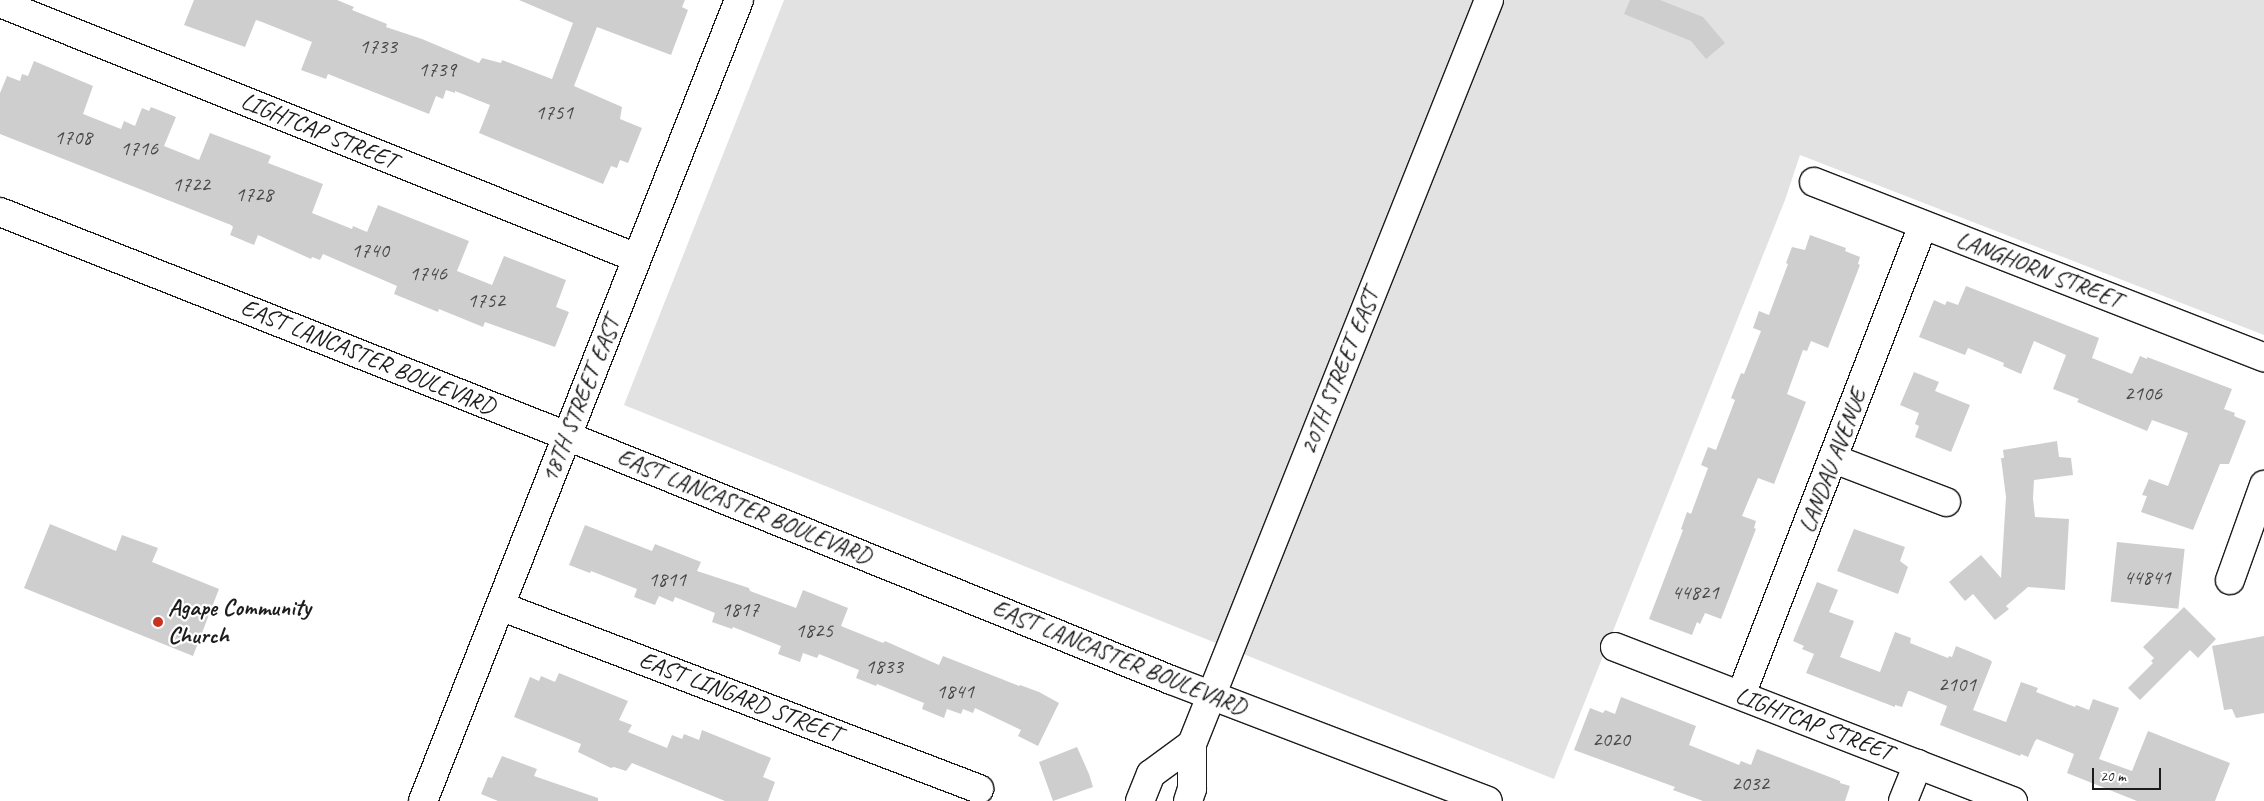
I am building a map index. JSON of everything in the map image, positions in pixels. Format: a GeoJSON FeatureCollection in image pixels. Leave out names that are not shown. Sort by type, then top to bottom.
{"type":"FeatureCollection","features":[{"type":"Feature","properties":{"kind":"street","name":"18TH STREET EAST"},"geometry":{"type":"LineString","coordinates":[[423,801],[739,0]]}},
{"type":"Feature","properties":{"kind":"street","name":"20TH STREET EAST"},"geometry":{"type":"LineString","coordinates":[[1188,801],[1192,789],[1192,744],[1489,0]]}},
{"type":"Feature","properties":{"kind":"street","name":"LIGHTCAP STREET"},"geometry":{"type":"LineString","coordinates":[[0,3],[637,258]]}},
{"type":"Feature","properties":{"kind":"street","name":"LANGHORN STREET"},"geometry":{"type":"LineString","coordinates":[[1814,182],[2264,356]]}},
{"type":"Feature","properties":{"kind":"street","name":"EAST LANCASTER BOULEVARD"},"geometry":{"type":"LineString","coordinates":[[0,212],[567,436],[1211,695],[1488,801]]}},
{"type":"Feature","properties":{"kind":"street","name":"LANDAU AVENUE"},"geometry":{"type":"LineString","coordinates":[[1741,695],[1834,459],[1923,225]]}},
{"type":"Feature","properties":{"kind":"street"},"geometry":{"type":"LineString","coordinates":[[1834,459],[1946,502]]}},
{"type":"Feature","properties":{"kind":"street"},"geometry":{"type":"LineString","coordinates":[[2230,580],[2264,485]]}},
{"type":"Feature","properties":{"kind":"street","name":"EAST LINGARD STREET"},"geometry":{"type":"LineString","coordinates":[[500,606],[979,789]]}},
{"type":"Feature","properties":{"kind":"street","name":"LIGHTCAP STREET"},"geometry":{"type":"LineString","coordinates":[[1615,646],[2013,801]]}},
{"type":"Feature","properties":{"kind":"street"},"geometry":{"type":"LineString","coordinates":[[1140,801],[1151,774],[1192,744]]}},
{"type":"Feature","properties":{"kind":"street"},"geometry":{"type":"LineString","coordinates":[[1903,801],[1918,764]]}},
{"type":"Feature","properties":{"kind":"shaded area"},"geometry":{"type":"Polygon","coordinates":[[[784,0],[2264,0],[2264,335],[1800,155],[1785,200],[1554,779],[624,405],[784,0]]]}},
{"type":"Feature","properties":{"kind":"building"},"geometry":{"type":"Polygon","coordinates":[[[194,0],[337,0],[354,7],[352,10],[387,24],[386,27],[422,39],[479,63],[482,58],[501,63],[502,60],[552,79],[573,23],[519,0],[685,0],[682,7],[688,10],[671,55],[597,27],[574,86],[622,107],[620,119],[642,128],[628,163],[620,160],[617,168],[611,166],[603,184],[479,133],[490,105],[455,91],[455,93],[446,90],[443,99],[436,96],[429,114],[328,74],[326,79],[301,70],[312,42],[262,22],[256,20],[245,47],[184,25],[194,0]]]}},
{"type":"Feature","properties":{"kind":"building"},"geometry":{"type":"Polygon","coordinates":[[[1630,0],[1660,0],[1703,17],[1725,43],[1706,59],[1691,41],[1624,14],[1630,0]]]}},
{"type":"Feature","properties":{"kind":"building"},"geometry":{"type":"Polygon","coordinates":[[[34,61],[93,86],[83,114],[121,129],[124,121],[135,126],[142,108],[149,111],[151,107],[176,117],[164,146],[199,160],[210,133],[271,156],[268,163],[323,184],[312,213],[352,229],[353,226],[367,232],[378,205],[469,241],[457,271],[492,285],[504,256],[566,280],[556,307],[569,312],[555,347],[485,322],[483,327],[439,309],[438,312],[394,294],[397,286],[323,254],[320,260],[312,257],[311,259],[258,235],[254,245],[230,235],[233,227],[231,225],[0,134],[0,93],[7,76],[20,81],[22,74],[28,76],[34,61]]]}},
{"type":"Feature","properties":{"kind":"building"},"geometry":{"type":"Polygon","coordinates":[[[1810,235],[1846,248],[1845,251],[1860,257],[1858,264],[1860,265],[1828,348],[1811,341],[1807,351],[1803,350],[1787,394],[1806,402],[1774,484],[1758,478],[1742,516],[1756,521],[1754,528],[1756,529],[1721,619],[1705,613],[1700,624],[1697,622],[1692,635],[1649,619],[1683,530],[1681,529],[1687,512],[1691,514],[1708,468],[1701,465],[1708,447],[1716,450],[1735,400],[1731,398],[1741,373],[1744,374],[1761,331],[1753,328],[1759,311],[1769,315],[1788,264],[1786,263],[1792,247],[1805,250],[1810,235]]]}},
{"type":"Feature","properties":{"kind":"building"},"geometry":{"type":"Polygon","coordinates":[[[1966,286],[2099,338],[2092,358],[2132,374],[2140,356],[2147,359],[2147,357],[2232,389],[2224,409],[2235,413],[2234,416],[2246,421],[2229,464],[2220,464],[2193,530],[2141,512],[2147,496],[2142,495],[2149,479],[2168,486],[2188,433],[2152,420],[2147,431],[2077,402],[2079,399],[2053,389],[2066,355],[2034,341],[2021,374],[2003,366],[2004,363],[1968,348],[1965,355],[1919,337],[1934,300],[1945,305],[1947,301],[1958,305],[1966,286]]]}},
{"type":"Feature","properties":{"kind":"building"},"geometry":{"type":"Polygon","coordinates":[[[1914,372],[1939,382],[1935,391],[1970,405],[1951,452],[1915,437],[1919,426],[1915,424],[1919,413],[1900,405],[1914,372]]]}},
{"type":"Feature","properties":{"kind":"building"},"geometry":{"type":"Polygon","coordinates":[[[2057,441],[2059,457],[2071,458],[2073,475],[2034,480],[2033,498],[2035,517],[2069,519],[2065,590],[2028,587],[2006,606],[2009,609],[1995,620],[1973,594],[1965,601],[1949,582],[1981,555],[2001,578],[2006,497],[2001,458],[2004,458],[2003,450],[2057,441]]]}},
{"type":"Feature","properties":{"kind":"building","name":"Agape Community Church"},"geometry":{"type":"Polygon","coordinates":[[[50,524],[116,551],[122,535],[158,548],[152,562],[219,589],[193,656],[24,588],[50,524]]]}},
{"type":"Feature","properties":{"kind":"building"},"geometry":{"type":"Polygon","coordinates":[[[585,525],[652,551],[655,544],[701,562],[697,571],[749,588],[750,591],[796,608],[803,590],[848,608],[841,626],[883,643],[885,641],[939,665],[943,656],[1039,692],[1059,703],[1038,746],[1018,736],[1021,730],[975,708],[973,713],[963,709],[961,714],[947,709],[944,718],[922,709],[924,703],[877,684],[876,686],[856,678],[859,670],[819,654],[817,658],[803,653],[800,662],[778,654],[781,646],[733,627],[732,629],[712,622],[715,613],[675,597],[673,602],[659,596],[655,605],[634,597],[637,589],[591,571],[590,573],[569,565],[585,525]]]}},
{"type":"Feature","properties":{"kind":"building"},"geometry":{"type":"Polygon","coordinates":[[[1854,529],[1905,547],[1900,561],[1908,567],[1898,594],[1837,571],[1854,529]]]}},
{"type":"Feature","properties":{"kind":"building"},"geometry":{"type":"Polygon","coordinates":[[[2117,542],[2185,549],[2178,609],[2111,602],[2117,542]]]}},
{"type":"Feature","properties":{"kind":"building"},"geometry":{"type":"Polygon","coordinates":[[[1817,582],[1838,590],[1829,612],[1854,621],[1840,657],[1880,672],[1895,632],[1911,638],[1910,643],[1948,658],[1949,656],[1952,657],[1956,646],[1990,660],[1992,662],[1973,710],[2006,722],[2021,682],[2038,688],[2036,692],[2075,707],[2076,705],[2089,710],[2093,699],[2119,708],[2099,759],[2132,771],[2148,731],[2230,763],[2215,801],[2137,801],[2067,773],[2074,754],[2037,739],[2028,757],[2021,754],[2020,756],[1940,725],[1947,706],[1910,691],[1908,691],[1902,707],[1895,705],[1895,707],[1806,673],[1814,654],[1802,649],[1804,646],[1793,641],[1817,582]]]}},
{"type":"Feature","properties":{"kind":"building"},"geometry":{"type":"Polygon","coordinates":[[[2184,607],[2216,639],[2198,658],[2190,650],[2140,700],[2128,688],[2153,663],[2151,661],[2154,658],[2143,647],[2184,607]]]}},
{"type":"Feature","properties":{"kind":"building"},"geometry":{"type":"Polygon","coordinates":[[[2264,636],[2264,713],[2236,718],[2232,709],[2224,710],[2212,646],[2264,636]]]}},
{"type":"Feature","properties":{"kind":"building"},"geometry":{"type":"Polygon","coordinates":[[[559,673],[628,701],[619,720],[632,725],[628,732],[667,748],[672,735],[682,739],[684,734],[699,740],[702,730],[771,758],[763,777],[775,782],[768,801],[725,801],[632,763],[626,771],[614,767],[611,768],[578,752],[581,744],[514,717],[530,677],[539,681],[541,676],[555,682],[559,673]]]}},
{"type":"Feature","properties":{"kind":"building"},"geometry":{"type":"Polygon","coordinates":[[[1621,697],[1696,726],[1689,745],[1739,765],[1741,761],[1751,765],[1757,749],[1840,781],[1840,783],[1850,786],[1845,801],[1703,801],[1673,790],[1675,787],[1574,750],[1590,708],[1603,713],[1605,710],[1615,714],[1621,697]]]}},
{"type":"Feature","properties":{"kind":"building"},"geometry":{"type":"Polygon","coordinates":[[[1077,747],[1093,787],[1053,801],[1039,762],[1077,747]]]}},
{"type":"Feature","properties":{"kind":"building"},"geometry":{"type":"Polygon","coordinates":[[[502,756],[537,769],[534,776],[598,798],[598,801],[498,801],[481,794],[488,777],[492,778],[502,756]]]}},
{"type":"Feature","properties":{"kind":"place","name":"Agape Community Church"},"geometry":{"type":"Point","coordinates":[158,622]}}]}
